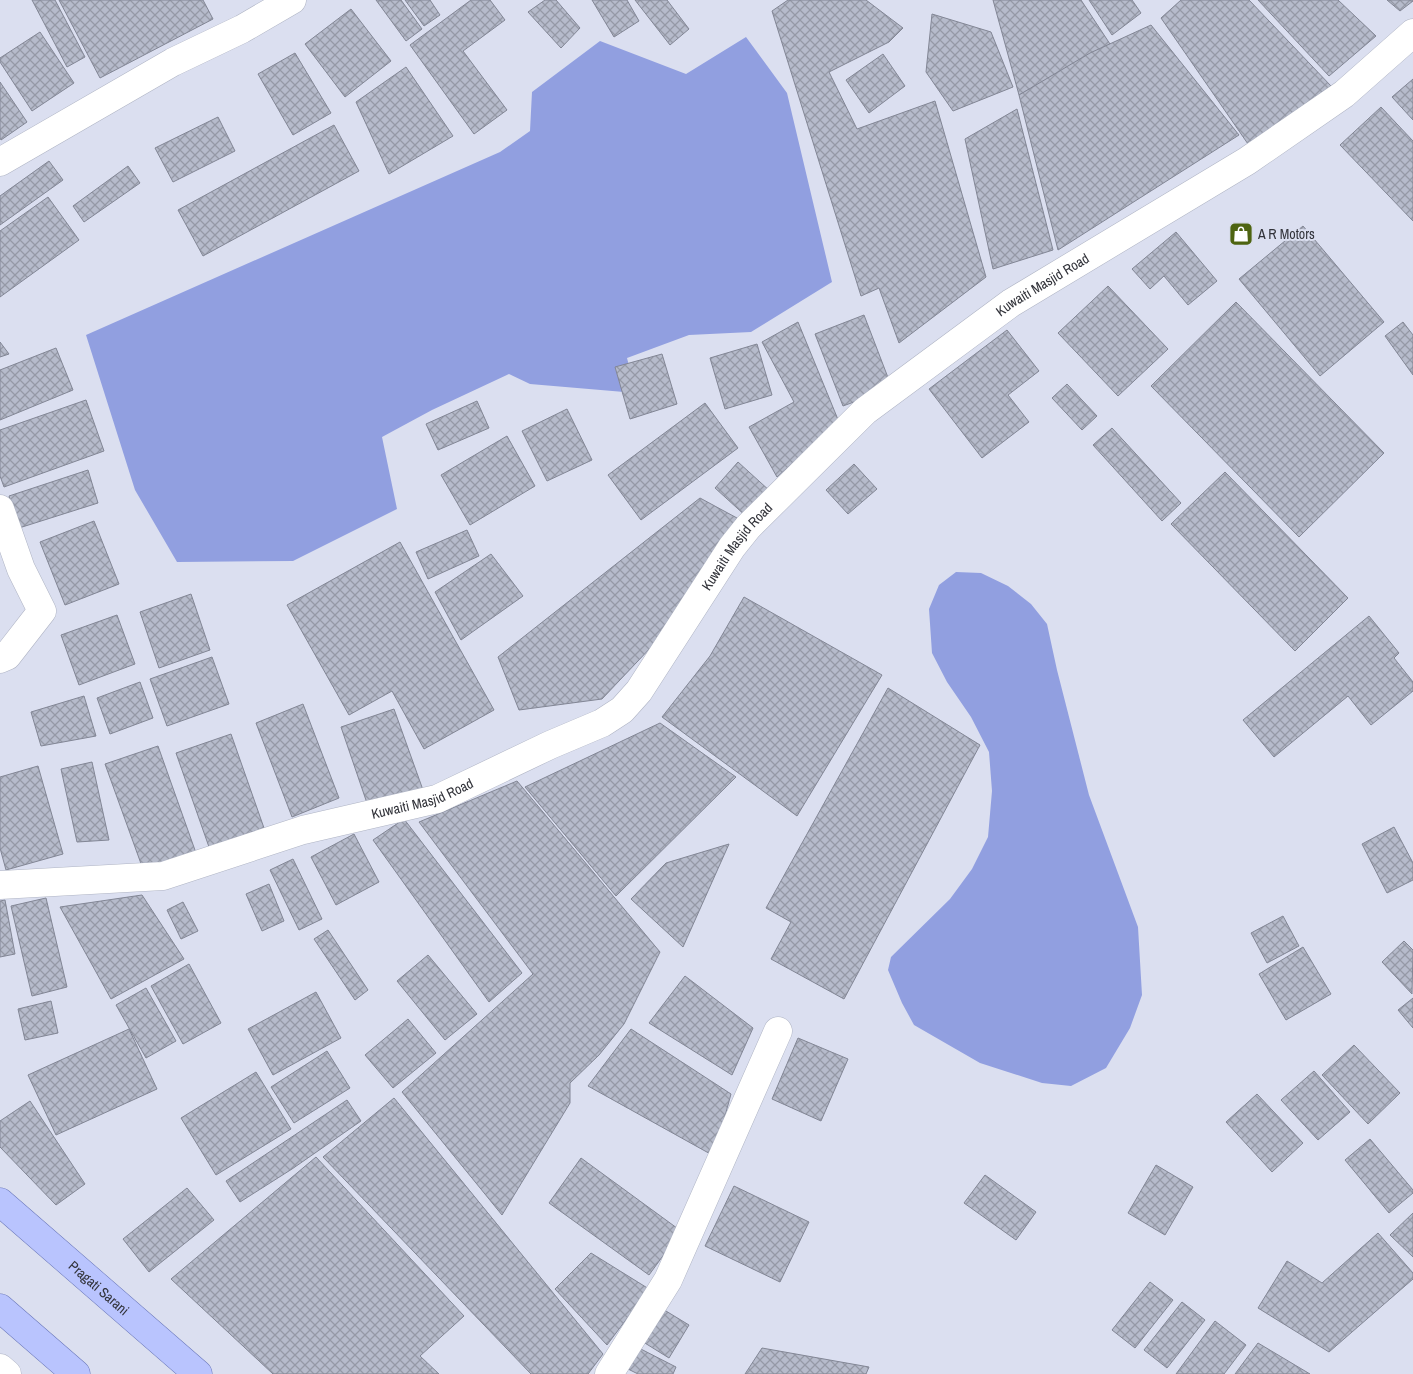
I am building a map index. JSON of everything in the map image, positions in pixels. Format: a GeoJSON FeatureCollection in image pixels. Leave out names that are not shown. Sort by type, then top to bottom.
{"type":"FeatureCollection","features":[{"type":"Feature","properties":{"kind":"main road","name":"Pragati Sarani"},"geometry":{"type":"LineString","coordinates":[[0,1202],[198,1374]]}},
{"type":"Feature","properties":{"kind":"main road"},"geometry":{"type":"LineString","coordinates":[[0,1308],[76,1374]]}},
{"type":"Feature","properties":{"kind":"street"},"geometry":{"type":"LineString","coordinates":[[0,162],[165,67],[242,29],[292,0]]}},
{"type":"Feature","properties":{"kind":"street","name":"Kuwaiti Masjid Road"},"geometry":{"type":"LineString","coordinates":[[0,884],[163,876],[303,830],[437,799],[550,745],[602,723],[622,710],[639,691],[732,547],[748,527],[865,411],[1011,304],[1255,156],[1344,94],[1413,33]]}},
{"type":"Feature","properties":{"kind":"street"},"geometry":{"type":"LineString","coordinates":[[0,509],[21,569],[42,612],[7,656],[0,659]]}},
{"type":"Feature","properties":{"kind":"street"},"geometry":{"type":"LineString","coordinates":[[609,1374],[668,1280],[778,1031]]}},
{"type":"Feature","properties":{"kind":"street"},"geometry":{"type":"LineString","coordinates":[[0,1368],[7,1374]]}},
{"type":"Feature","properties":{"kind":"water"},"geometry":{"type":"Polygon","coordinates":[[[746,37],[787,93],[832,282],[751,332],[689,335],[627,358],[636,393],[530,384],[509,374],[432,410],[382,437],[397,509],[293,561],[177,562],[135,490],[86,335],[500,152],[530,131],[532,92],[600,41],[686,74],[746,37]]]}},
{"type":"Feature","properties":{"kind":"water"},"geometry":{"type":"Polygon","coordinates":[[[956,572],[981,573],[1008,586],[1031,604],[1047,624],[1089,795],[1138,927],[1142,995],[1130,1028],[1106,1068],[1071,1086],[1042,1083],[980,1063],[914,1025],[888,970],[891,957],[950,899],[972,869],[988,837],[992,791],[989,752],[971,717],[947,682],[932,653],[929,609],[939,585],[956,572]]]}},
{"type":"Feature","properties":{"kind":"building"},"geometry":{"type":"Polygon","coordinates":[[[32,0],[55,0],[85,57],[67,67],[32,0]]]}},
{"type":"Feature","properties":{"kind":"building"},"geometry":{"type":"Polygon","coordinates":[[[59,0],[203,0],[213,19],[100,78],[59,0]]]}},
{"type":"Feature","properties":{"kind":"building"},"geometry":{"type":"Polygon","coordinates":[[[376,0],[401,0],[422,29],[406,41],[376,0]]]}},
{"type":"Feature","properties":{"kind":"building"},"geometry":{"type":"Polygon","coordinates":[[[405,0],[430,0],[440,15],[424,26],[405,0]]]}},
{"type":"Feature","properties":{"kind":"building"},"geometry":{"type":"Polygon","coordinates":[[[471,0],[490,0],[505,20],[463,51],[507,110],[474,134],[410,45],[471,0]]]}},
{"type":"Feature","properties":{"kind":"building"},"geometry":{"type":"Polygon","coordinates":[[[545,0],[556,0],[580,28],[561,48],[528,12],[545,0]]]}},
{"type":"Feature","properties":{"kind":"building"},"geometry":{"type":"Polygon","coordinates":[[[592,0],[627,0],[639,21],[614,37],[592,0]]]}},
{"type":"Feature","properties":{"kind":"building"},"geometry":{"type":"Polygon","coordinates":[[[635,0],[667,0],[689,29],[670,45],[635,0]]]}},
{"type":"Feature","properties":{"kind":"building"},"geometry":{"type":"Polygon","coordinates":[[[788,0],[866,0],[903,28],[889,42],[829,72],[857,129],[935,101],[986,277],[899,343],[879,288],[861,296],[772,11],[788,0]]]}},
{"type":"Feature","properties":{"kind":"building"},"geometry":{"type":"Polygon","coordinates":[[[993,0],[1081,0],[1110,44],[1019,95],[993,0]]]}},
{"type":"Feature","properties":{"kind":"building"},"geometry":{"type":"Polygon","coordinates":[[[1089,0],[1132,0],[1141,13],[1112,35],[1089,0]]]}},
{"type":"Feature","properties":{"kind":"building"},"geometry":{"type":"Polygon","coordinates":[[[1181,0],[1249,0],[1331,86],[1248,144],[1161,18],[1181,0]]]}},
{"type":"Feature","properties":{"kind":"building"},"geometry":{"type":"Polygon","coordinates":[[[1258,0],[1338,0],[1376,36],[1329,76],[1258,0]]]}},
{"type":"Feature","properties":{"kind":"building"},"geometry":{"type":"Polygon","coordinates":[[[1387,0],[1413,0],[1413,1],[1400,11],[1387,0]]]}},
{"type":"Feature","properties":{"kind":"building"},"geometry":{"type":"Polygon","coordinates":[[[351,9],[391,61],[345,97],[305,44],[351,9]]]}},
{"type":"Feature","properties":{"kind":"building"},"geometry":{"type":"Polygon","coordinates":[[[932,14],[991,32],[1013,87],[953,111],[926,72],[932,14]]]}},
{"type":"Feature","properties":{"kind":"building"},"geometry":{"type":"Polygon","coordinates":[[[1151,25],[1239,135],[1058,250],[1019,95],[1090,53],[1151,25]]]}},
{"type":"Feature","properties":{"kind":"building"},"geometry":{"type":"Polygon","coordinates":[[[40,32],[74,83],[32,111],[0,62],[0,58],[40,32]]]}},
{"type":"Feature","properties":{"kind":"building"},"geometry":{"type":"Polygon","coordinates":[[[295,53],[331,113],[293,135],[258,74],[295,53]]]}},
{"type":"Feature","properties":{"kind":"building"},"geometry":{"type":"Polygon","coordinates":[[[883,54],[905,86],[869,113],[846,80],[883,54]]]}},
{"type":"Feature","properties":{"kind":"building"},"geometry":{"type":"Polygon","coordinates":[[[406,67],[453,136],[389,174],[356,102],[406,67]]]}},
{"type":"Feature","properties":{"kind":"building"},"geometry":{"type":"Polygon","coordinates":[[[1413,79],[1413,120],[1392,97],[1413,79]]]}},
{"type":"Feature","properties":{"kind":"building"},"geometry":{"type":"Polygon","coordinates":[[[0,82],[27,122],[1,140],[0,138],[0,82]]]}},
{"type":"Feature","properties":{"kind":"building"},"geometry":{"type":"Polygon","coordinates":[[[1381,107],[1413,141],[1413,221],[1340,145],[1381,107]]]}},
{"type":"Feature","properties":{"kind":"building"},"geometry":{"type":"Polygon","coordinates":[[[1017,109],[1053,250],[993,269],[965,139],[1017,109]]]}},
{"type":"Feature","properties":{"kind":"building"},"geometry":{"type":"Polygon","coordinates":[[[218,117],[235,151],[173,182],[155,148],[218,117]]]}},
{"type":"Feature","properties":{"kind":"building"},"geometry":{"type":"Polygon","coordinates":[[[334,125],[359,171],[203,256],[178,210],[334,125]]]}},
{"type":"Feature","properties":{"kind":"building"},"geometry":{"type":"Polygon","coordinates":[[[49,161],[63,180],[0,225],[0,196],[49,161]]]}},
{"type":"Feature","properties":{"kind":"building"},"geometry":{"type":"Polygon","coordinates":[[[128,166],[140,183],[84,222],[73,206],[128,166]]]}},
{"type":"Feature","properties":{"kind":"building"},"geometry":{"type":"Polygon","coordinates":[[[48,197],[79,240],[0,297],[0,231],[48,197]]]}},
{"type":"Feature","properties":{"kind":"building"},"geometry":{"type":"Polygon","coordinates":[[[1303,226],[1384,322],[1320,376],[1239,279],[1303,226]]]}},
{"type":"Feature","properties":{"kind":"building"},"geometry":{"type":"Polygon","coordinates":[[[1176,232],[1217,281],[1188,305],[1164,276],[1150,289],[1132,269],[1176,232]]]}},
{"type":"Feature","properties":{"kind":"building"},"geometry":{"type":"Polygon","coordinates":[[[1108,286],[1168,349],[1118,396],[1058,333],[1108,286]]]}},
{"type":"Feature","properties":{"kind":"building"},"geometry":{"type":"Polygon","coordinates":[[[1236,302],[1384,453],[1299,537],[1151,386],[1236,302]]]}},
{"type":"Feature","properties":{"kind":"building"},"geometry":{"type":"Polygon","coordinates":[[[864,315],[892,388],[843,406],[815,334],[864,315]]]}},
{"type":"Feature","properties":{"kind":"building"},"geometry":{"type":"Polygon","coordinates":[[[798,322],[839,422],[777,477],[749,427],[794,402],[762,342],[798,322]]]}},
{"type":"Feature","properties":{"kind":"building"},"geometry":{"type":"Polygon","coordinates":[[[1403,322],[1413,335],[1413,375],[1385,336],[1403,322]]]}},
{"type":"Feature","properties":{"kind":"building"},"geometry":{"type":"Polygon","coordinates":[[[1007,330],[1039,371],[1008,395],[1029,422],[982,458],[929,389],[1007,330]]]}},
{"type":"Feature","properties":{"kind":"building"},"geometry":{"type":"Polygon","coordinates":[[[0,342],[9,354],[0,357],[0,342]]]}},
{"type":"Feature","properties":{"kind":"building"},"geometry":{"type":"Polygon","coordinates":[[[757,344],[772,395],[725,409],[710,358],[757,344]]]}},
{"type":"Feature","properties":{"kind":"building"},"geometry":{"type":"Polygon","coordinates":[[[56,348],[73,390],[0,420],[0,370],[56,348]]]}},
{"type":"Feature","properties":{"kind":"building"},"geometry":{"type":"Polygon","coordinates":[[[662,354],[677,404],[630,419],[615,367],[662,354]]]}},
{"type":"Feature","properties":{"kind":"building"},"geometry":{"type":"Polygon","coordinates":[[[1067,384],[1097,416],[1082,430],[1052,398],[1067,384]]]}},
{"type":"Feature","properties":{"kind":"building"},"geometry":{"type":"Polygon","coordinates":[[[86,400],[104,451],[4,487],[0,476],[0,430],[86,400]]]}},
{"type":"Feature","properties":{"kind":"building"},"geometry":{"type":"Polygon","coordinates":[[[477,401],[489,428],[438,450],[426,424],[477,401]]]}},
{"type":"Feature","properties":{"kind":"building"},"geometry":{"type":"Polygon","coordinates":[[[705,403],[738,448],[641,520],[608,475],[705,403]]]}},
{"type":"Feature","properties":{"kind":"building"},"geometry":{"type":"Polygon","coordinates":[[[567,409],[592,460],[547,481],[522,431],[567,409]]]}},
{"type":"Feature","properties":{"kind":"building"},"geometry":{"type":"Polygon","coordinates":[[[1112,428],[1181,503],[1162,521],[1093,445],[1112,428]]]}},
{"type":"Feature","properties":{"kind":"building"},"geometry":{"type":"Polygon","coordinates":[[[507,436],[535,486],[470,525],[441,475],[507,436]]]}},
{"type":"Feature","properties":{"kind":"building"},"geometry":{"type":"Polygon","coordinates":[[[738,462],[771,492],[748,518],[715,488],[738,462]]]}},
{"type":"Feature","properties":{"kind":"building"},"geometry":{"type":"Polygon","coordinates":[[[854,464],[877,489],[848,514],[826,490],[854,464]]]}},
{"type":"Feature","properties":{"kind":"building"},"geometry":{"type":"Polygon","coordinates":[[[88,470],[98,503],[19,528],[9,496],[88,470]]]}},
{"type":"Feature","properties":{"kind":"building"},"geometry":{"type":"Polygon","coordinates":[[[1225,472],[1348,598],[1295,651],[1171,524],[1225,472]]]}},
{"type":"Feature","properties":{"kind":"building"},"geometry":{"type":"Polygon","coordinates":[[[700,498],[737,518],[712,561],[654,644],[602,699],[519,710],[498,657],[700,498]]]}},
{"type":"Feature","properties":{"kind":"building"},"geometry":{"type":"Polygon","coordinates":[[[94,521],[119,584],[65,605],[40,542],[94,521]]]}},
{"type":"Feature","properties":{"kind":"building"},"geometry":{"type":"Polygon","coordinates":[[[467,530],[479,556],[428,579],[416,552],[467,530]]]}},
{"type":"Feature","properties":{"kind":"building"},"geometry":{"type":"Polygon","coordinates":[[[400,542],[494,710],[424,749],[392,691],[349,715],[287,605],[400,542]]]}},
{"type":"Feature","properties":{"kind":"building"},"geometry":{"type":"Polygon","coordinates":[[[491,554],[523,596],[461,640],[435,592],[491,554]]]}},
{"type":"Feature","properties":{"kind":"building"},"geometry":{"type":"Polygon","coordinates":[[[191,594],[210,650],[159,668],[140,612],[191,594]]]}},
{"type":"Feature","properties":{"kind":"building"},"geometry":{"type":"Polygon","coordinates":[[[744,597],[882,675],[797,816],[662,717],[710,656],[744,597]]]}},
{"type":"Feature","properties":{"kind":"building"},"geometry":{"type":"Polygon","coordinates":[[[117,615],[135,664],[79,685],[61,635],[117,615]]]}},
{"type":"Feature","properties":{"kind":"building"},"geometry":{"type":"Polygon","coordinates":[[[1369,616],[1399,653],[1394,658],[1413,682],[1413,691],[1371,725],[1348,696],[1274,757],[1243,720],[1369,616]]]}},
{"type":"Feature","properties":{"kind":"building"},"geometry":{"type":"Polygon","coordinates":[[[212,657],[229,704],[167,726],[150,679],[212,657]]]}},
{"type":"Feature","properties":{"kind":"building"},"geometry":{"type":"Polygon","coordinates":[[[140,682],[153,718],[110,734],[97,698],[140,682]]]}},
{"type":"Feature","properties":{"kind":"building"},"geometry":{"type":"Polygon","coordinates":[[[888,688],[980,745],[844,999],[771,959],[791,922],[766,908],[888,688]]]}},
{"type":"Feature","properties":{"kind":"building"},"geometry":{"type":"Polygon","coordinates":[[[84,696],[96,736],[41,746],[31,712],[84,696]]]}},
{"type":"Feature","properties":{"kind":"building"},"geometry":{"type":"Polygon","coordinates":[[[303,704],[339,798],[292,817],[256,723],[303,704]]]}},
{"type":"Feature","properties":{"kind":"building"},"geometry":{"type":"Polygon","coordinates":[[[394,709],[423,790],[369,809],[341,727],[394,709]]]}},
{"type":"Feature","properties":{"kind":"building"},"geometry":{"type":"Polygon","coordinates":[[[660,723],[736,777],[616,896],[525,787],[660,723]]]}},
{"type":"Feature","properties":{"kind":"building"},"geometry":{"type":"Polygon","coordinates":[[[231,734],[264,828],[209,847],[176,753],[231,734]]]}},
{"type":"Feature","properties":{"kind":"building"},"geometry":{"type":"Polygon","coordinates":[[[158,746],[196,853],[144,872],[105,764],[158,746]]]}},
{"type":"Feature","properties":{"kind":"building"},"geometry":{"type":"Polygon","coordinates":[[[92,762],[109,840],[77,842],[61,769],[92,762]]]}},
{"type":"Feature","properties":{"kind":"building"},"geometry":{"type":"Polygon","coordinates":[[[38,766],[63,854],[6,870],[0,848],[0,777],[38,766]]]}},
{"type":"Feature","properties":{"kind":"building"},"geometry":{"type":"Polygon","coordinates":[[[517,781],[660,952],[624,1024],[599,1055],[570,1083],[570,1103],[502,1215],[402,1092],[533,974],[419,822],[517,781]]]}},
{"type":"Feature","properties":{"kind":"building"},"geometry":{"type":"Polygon","coordinates":[[[404,819],[522,973],[489,1002],[373,840],[404,819]]]}},
{"type":"Feature","properties":{"kind":"building"},"geometry":{"type":"Polygon","coordinates":[[[1394,827],[1413,863],[1413,880],[1387,893],[1362,844],[1394,827]]]}},
{"type":"Feature","properties":{"kind":"building"},"geometry":{"type":"Polygon","coordinates":[[[354,834],[379,882],[336,905],[311,857],[354,834]]]}},
{"type":"Feature","properties":{"kind":"building"},"geometry":{"type":"Polygon","coordinates":[[[729,844],[683,947],[631,899],[666,863],[729,844]]]}},
{"type":"Feature","properties":{"kind":"building"},"geometry":{"type":"Polygon","coordinates":[[[293,859],[322,919],[299,930],[270,870],[293,859]]]}},
{"type":"Feature","properties":{"kind":"building"},"geometry":{"type":"Polygon","coordinates":[[[269,884],[284,921],[262,931],[246,894],[269,884]]]}},
{"type":"Feature","properties":{"kind":"building"},"geometry":{"type":"Polygon","coordinates":[[[142,895],[184,959],[111,999],[60,907],[142,895]]]}},
{"type":"Feature","properties":{"kind":"building"},"geometry":{"type":"Polygon","coordinates":[[[46,898],[67,987],[32,996],[11,906],[46,898]]]}},
{"type":"Feature","properties":{"kind":"building"},"geometry":{"type":"Polygon","coordinates":[[[5,900],[15,954],[0,957],[0,901],[5,900]]]}},
{"type":"Feature","properties":{"kind":"building"},"geometry":{"type":"Polygon","coordinates":[[[183,902],[198,931],[181,939],[167,910],[183,902]]]}},
{"type":"Feature","properties":{"kind":"building"},"geometry":{"type":"Polygon","coordinates":[[[1283,916],[1299,946],[1267,963],[1251,933],[1283,916]]]}},
{"type":"Feature","properties":{"kind":"building"},"geometry":{"type":"Polygon","coordinates":[[[328,930],[368,990],[355,1000],[314,939],[328,930]]]}},
{"type":"Feature","properties":{"kind":"building"},"geometry":{"type":"Polygon","coordinates":[[[1404,941],[1413,950],[1412,994],[1382,962],[1404,941]]]}},
{"type":"Feature","properties":{"kind":"building"},"geometry":{"type":"Polygon","coordinates":[[[1303,947],[1331,994],[1286,1020],[1259,974],[1303,947]]]}},
{"type":"Feature","properties":{"kind":"building"},"geometry":{"type":"Polygon","coordinates":[[[428,955],[477,1014],[445,1040],[397,981],[428,955]]]}},
{"type":"Feature","properties":{"kind":"building"},"geometry":{"type":"Polygon","coordinates":[[[189,964],[221,1023],[183,1044],[151,986],[189,964]]]}},
{"type":"Feature","properties":{"kind":"building"},"geometry":{"type":"Polygon","coordinates":[[[685,976],[753,1028],[732,1075],[649,1023],[685,976]]]}},
{"type":"Feature","properties":{"kind":"building"},"geometry":{"type":"Polygon","coordinates":[[[146,988],[176,1041],[146,1058],[116,1005],[146,988]]]}},
{"type":"Feature","properties":{"kind":"building"},"geometry":{"type":"Polygon","coordinates":[[[316,992],[341,1038],[273,1075],[248,1029],[316,992]]]}},
{"type":"Feature","properties":{"kind":"building"},"geometry":{"type":"Polygon","coordinates":[[[1413,998],[1413,1028],[1398,1010],[1413,998]]]}},
{"type":"Feature","properties":{"kind":"building"},"geometry":{"type":"Polygon","coordinates":[[[51,1001],[58,1033],[25,1040],[18,1009],[51,1001]]]}},
{"type":"Feature","properties":{"kind":"building"},"geometry":{"type":"Polygon","coordinates":[[[408,1019],[436,1053],[393,1088],[365,1055],[408,1019]]]}},
{"type":"Feature","properties":{"kind":"building"},"geometry":{"type":"Polygon","coordinates":[[[129,1029],[157,1089],[56,1135],[28,1075],[129,1029]]]}},
{"type":"Feature","properties":{"kind":"building"},"geometry":{"type":"Polygon","coordinates":[[[631,1029],[731,1094],[714,1156],[588,1086],[631,1029]]]}},
{"type":"Feature","properties":{"kind":"building"},"geometry":{"type":"Polygon","coordinates":[[[798,1038],[848,1059],[821,1121],[772,1099],[798,1038]]]}},
{"type":"Feature","properties":{"kind":"building"},"geometry":{"type":"Polygon","coordinates":[[[1354,1045],[1400,1093],[1368,1124],[1322,1075],[1354,1045]]]}},
{"type":"Feature","properties":{"kind":"building"},"geometry":{"type":"Polygon","coordinates":[[[327,1051],[350,1088],[294,1123],[271,1087],[327,1051]]]}},
{"type":"Feature","properties":{"kind":"building"},"geometry":{"type":"Polygon","coordinates":[[[1314,1071],[1350,1112],[1318,1140],[1281,1100],[1314,1071]]]}},
{"type":"Feature","properties":{"kind":"building"},"geometry":{"type":"Polygon","coordinates":[[[256,1072],[291,1129],[216,1175],[181,1118],[256,1072]]]}},
{"type":"Feature","properties":{"kind":"building"},"geometry":{"type":"Polygon","coordinates":[[[1257,1094],[1303,1143],[1272,1172],[1226,1122],[1257,1094]]]}},
{"type":"Feature","properties":{"kind":"building"},"geometry":{"type":"Polygon","coordinates":[[[394,1098],[603,1354],[588,1374],[531,1374],[323,1157],[394,1098]]]}},
{"type":"Feature","properties":{"kind":"building"},"geometry":{"type":"Polygon","coordinates":[[[347,1100],[361,1121],[292,1169],[240,1202],[226,1181],[347,1100]]]}},
{"type":"Feature","properties":{"kind":"building"},"geometry":{"type":"Polygon","coordinates":[[[30,1101],[85,1184],[56,1205],[0,1147],[0,1121],[30,1101]]]}},
{"type":"Feature","properties":{"kind":"building"},"geometry":{"type":"Polygon","coordinates":[[[1370,1139],[1413,1190],[1413,1193],[1389,1213],[1345,1160],[1370,1139]]]}},
{"type":"Feature","properties":{"kind":"building"},"geometry":{"type":"Polygon","coordinates":[[[316,1157],[464,1316],[420,1356],[439,1374],[273,1374],[171,1279],[316,1157]]]}},
{"type":"Feature","properties":{"kind":"building"},"geometry":{"type":"Polygon","coordinates":[[[581,1158],[681,1231],[649,1275],[549,1203],[581,1158]]]}},
{"type":"Feature","properties":{"kind":"building"},"geometry":{"type":"Polygon","coordinates":[[[1156,1165],[1193,1187],[1165,1235],[1128,1213],[1156,1165]]]}},
{"type":"Feature","properties":{"kind":"building"},"geometry":{"type":"Polygon","coordinates":[[[985,1175],[1036,1212],[1016,1240],[964,1203],[985,1175]]]}},
{"type":"Feature","properties":{"kind":"building"},"geometry":{"type":"Polygon","coordinates":[[[734,1186],[809,1222],[780,1282],[705,1246],[734,1186]]]}},
{"type":"Feature","properties":{"kind":"building"},"geometry":{"type":"Polygon","coordinates":[[[187,1188],[214,1220],[149,1272],[123,1239],[187,1188]]]}},
{"type":"Feature","properties":{"kind":"building"},"geometry":{"type":"Polygon","coordinates":[[[1413,1213],[1413,1257],[1390,1235],[1413,1213]]]}},
{"type":"Feature","properties":{"kind":"building"},"geometry":{"type":"Polygon","coordinates":[[[1378,1233],[1413,1273],[1413,1279],[1329,1352],[1258,1308],[1287,1261],[1322,1283],[1378,1233]]]}},
{"type":"Feature","properties":{"kind":"building"},"geometry":{"type":"Polygon","coordinates":[[[591,1253],[649,1289],[607,1345],[555,1289],[591,1253]]]}},
{"type":"Feature","properties":{"kind":"building"},"geometry":{"type":"Polygon","coordinates":[[[1150,1282],[1173,1300],[1135,1348],[1112,1330],[1150,1282]]]}},
{"type":"Feature","properties":{"kind":"building"},"geometry":{"type":"Polygon","coordinates":[[[1182,1302],[1205,1320],[1167,1368],[1144,1350],[1182,1302]]]}},
{"type":"Feature","properties":{"kind":"building"},"geometry":{"type":"Polygon","coordinates":[[[661,1308],[689,1325],[669,1358],[640,1340],[661,1308]]]}},
{"type":"Feature","properties":{"kind":"building"},"geometry":{"type":"Polygon","coordinates":[[[1215,1321],[1246,1345],[1224,1374],[1176,1374],[1215,1321]]]}},
{"type":"Feature","properties":{"kind":"building"},"geometry":{"type":"Polygon","coordinates":[[[1258,1343],[1310,1374],[1235,1374],[1258,1343]]]}},
{"type":"Feature","properties":{"kind":"building"},"geometry":{"type":"Polygon","coordinates":[[[633,1345],[676,1367],[673,1374],[638,1374],[622,1366],[633,1345]]]}},
{"type":"Feature","properties":{"kind":"building"},"geometry":{"type":"Polygon","coordinates":[[[762,1348],[869,1367],[866,1374],[745,1374],[762,1348]]]}},
{"type":"Feature","properties":{"kind":"place","name":"A R Motors"},"geometry":{"type":"Point","coordinates":[1241,234]}}]}
